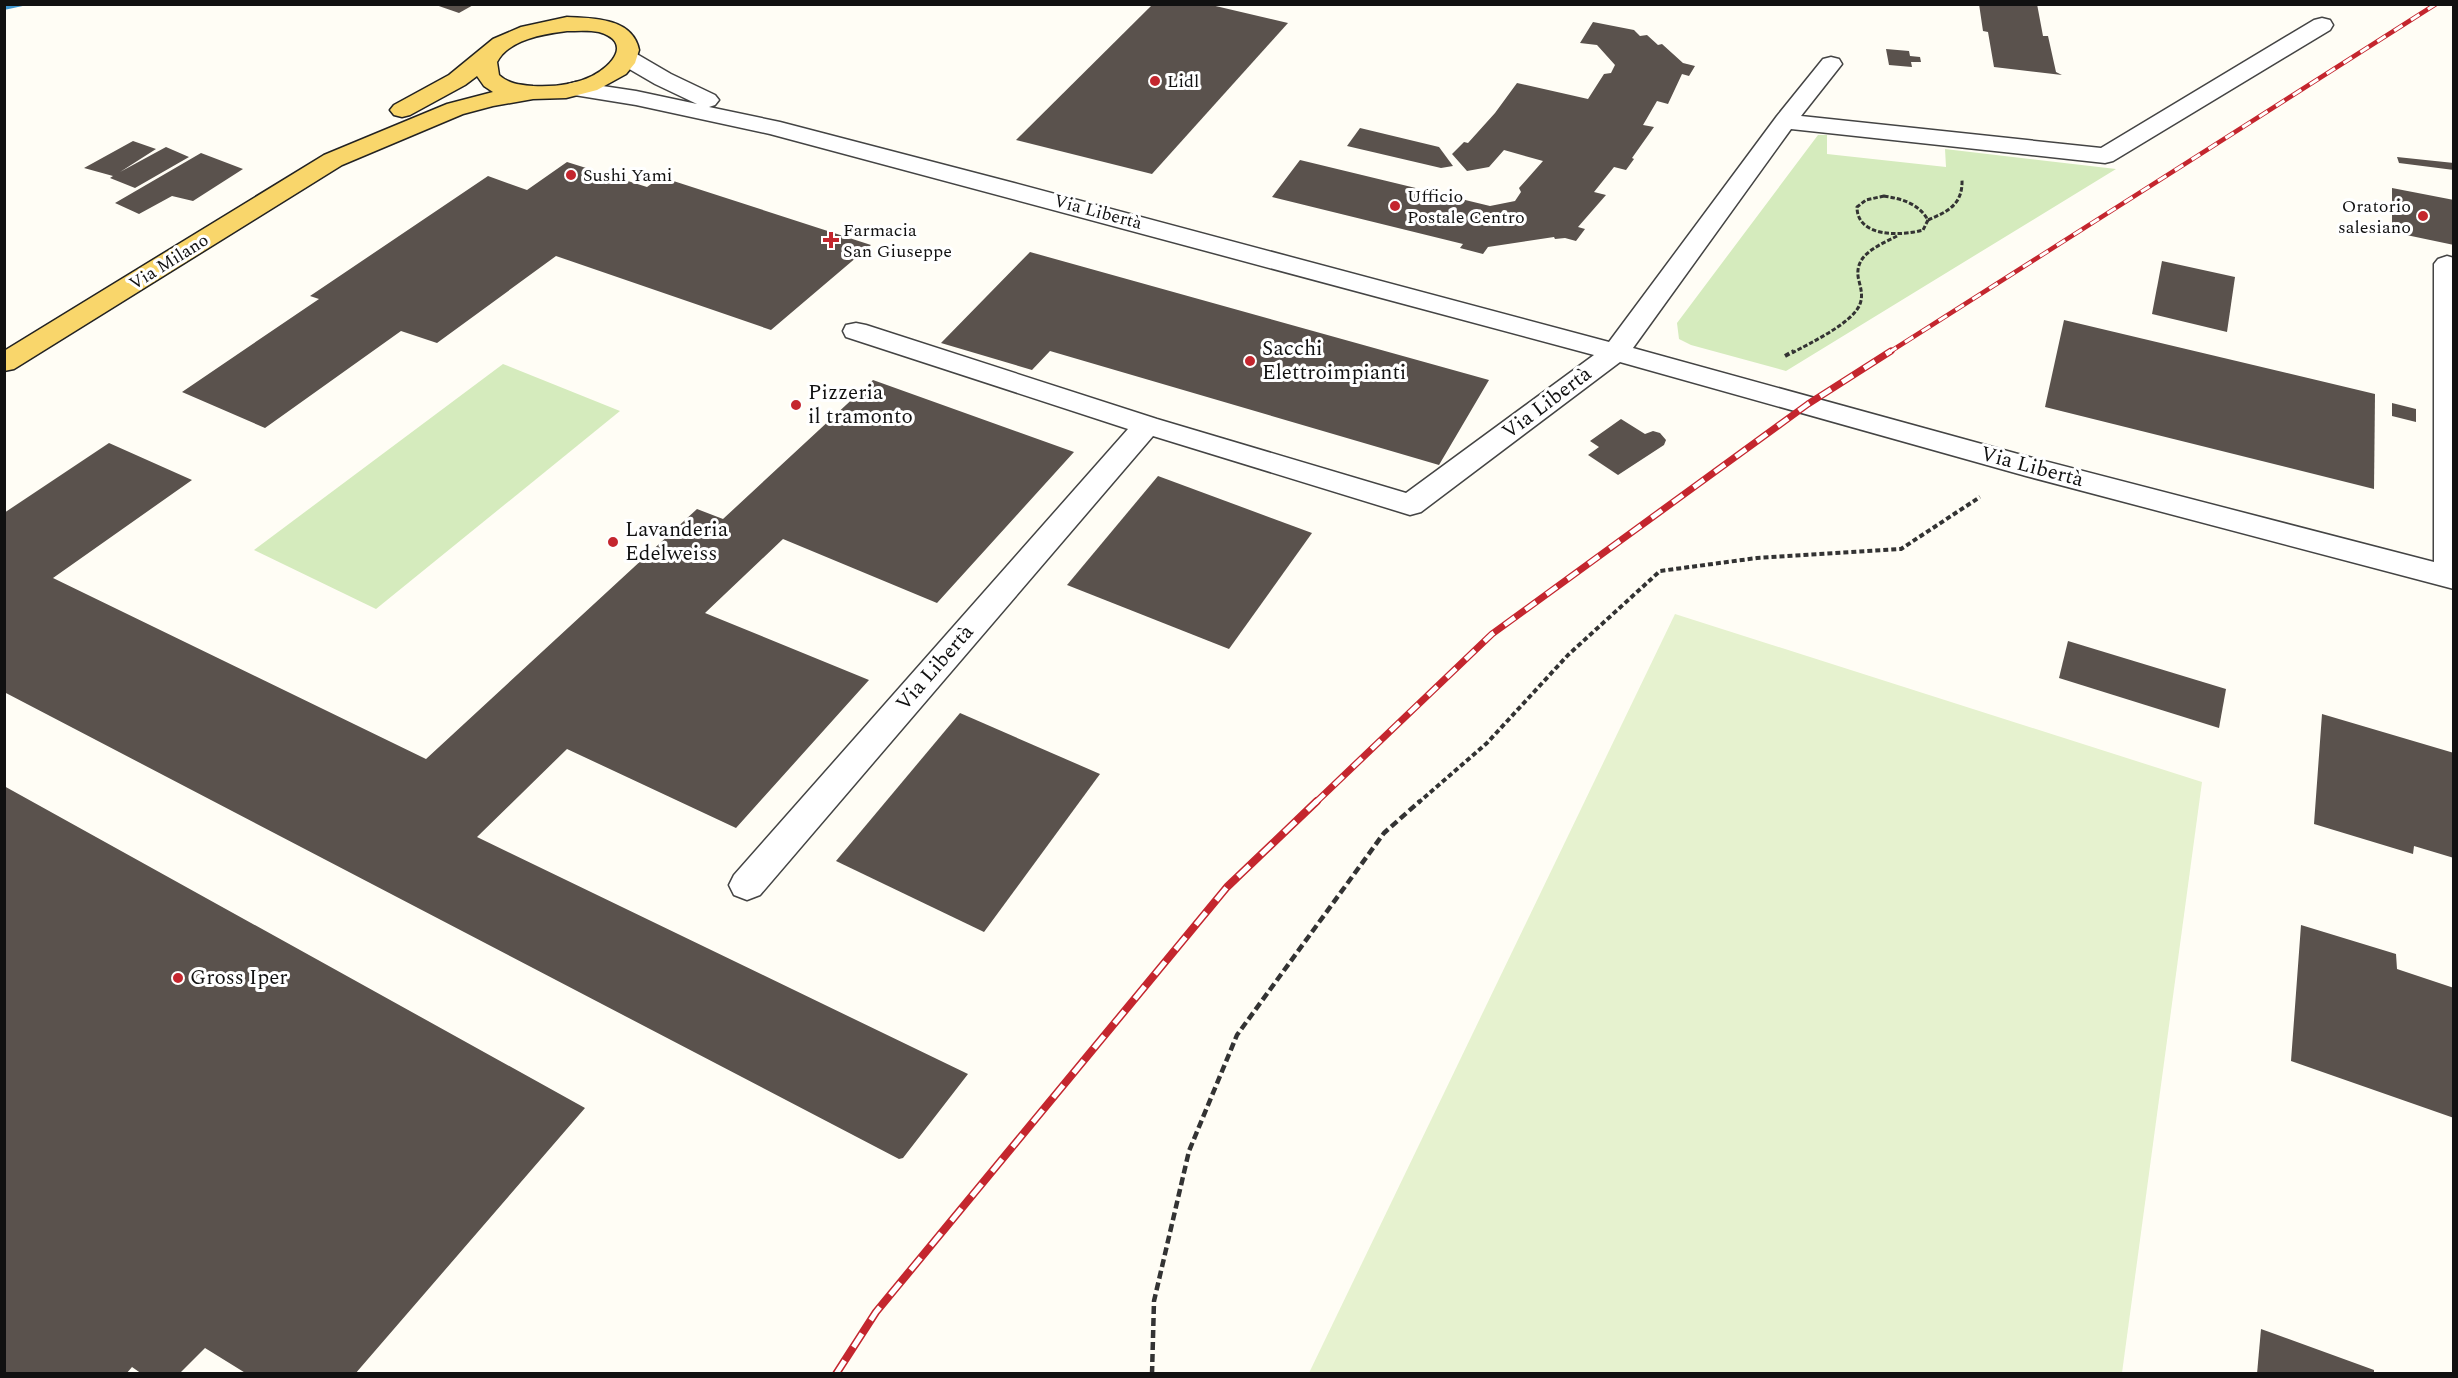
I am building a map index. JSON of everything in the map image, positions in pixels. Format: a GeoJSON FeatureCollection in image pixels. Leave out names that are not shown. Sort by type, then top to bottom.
{"type":"FeatureCollection","features":[{"type":"Feature","properties":{"kind":"main road","name":"Via Milano"},"geometry":{"type":"LineString","coordinates":[[333,160],[364,133],[457,80],[505,41],[545,27],[580,4]]}},
{"type":"Feature","properties":{"kind":"main road"},"geometry":{"type":"LineString","coordinates":[[621,10],[620,34],[629,49],[627,58]]}},
{"type":"Feature","properties":{"kind":"main road","name":"Via Milano"},"geometry":{"type":"LineString","coordinates":[[545,27],[588,24],[620,34]]}},
{"type":"Feature","properties":{"kind":"main road","name":"Via Milano"},"geometry":{"type":"LineString","coordinates":[[492,52],[486,63],[487,74],[495,84],[511,90],[531,93]]}},
{"type":"Feature","properties":{"kind":"main road","name":"Via Milano"},"geometry":{"type":"LineString","coordinates":[[4,363],[333,160],[455,109],[491,99],[576,89],[609,76],[621,67],[627,58]]}},
{"type":"Feature","properties":{"kind":"street"},"geometry":{"type":"LineString","coordinates":[[1785,121],[2105,156],[2322,25]]}},
{"type":"Feature","properties":{"kind":"street"},"geometry":{"type":"LineString","coordinates":[[627,58],[673,84],[772,127]]}},
{"type":"Feature","properties":{"kind":"street","name":"Via Libertà"},"geometry":{"type":"LineString","coordinates":[[855,331],[1147,425],[1410,505],[1616,351],[1785,121],[1831,64]]}},
{"type":"Feature","properties":{"kind":"street","name":"Via Libertà"},"geometry":{"type":"LineString","coordinates":[[576,89],[636,98],[772,127],[1616,351],[2026,466],[2452,578],[2447,264]]}},
{"type":"Feature","properties":{"kind":"street","name":"Via Libertà"},"geometry":{"type":"LineString","coordinates":[[747,885],[1147,425]]}},
{"type":"Feature","properties":{"kind":"path"},"geometry":{"type":"LineString","coordinates":[[1749,387],[1773,362],[1851,317],[1859,306],[1863,294],[1857,275],[1857,264],[1863,256],[1897,236],[1923,230],[1928,220],[1952,208],[1960,199],[1962,184],[1957,140]]}},
{"type":"Feature","properties":{"kind":"path"},"geometry":{"type":"LineString","coordinates":[[1897,236],[1873,230],[1863,224],[1857,218],[1858,205],[1873,197],[1897,198],[1918,207],[1928,220]]}},
{"type":"Feature","properties":{"kind":"path"},"geometry":{"type":"LineString","coordinates":[[1152,1374],[1154,1301],[1189,1151],[1237,1035],[1384,833],[1487,743],[1568,655],[1659,571],[1757,558],[1901,549],[2026,466]]}},
{"type":"Feature","properties":{"kind":"green space"},"geometry":{"type":"Polygon","coordinates":[[[1818,135],[1827,135],[1827,154],[1946,167],[1945,149],[2116,169],[1786,371],[1691,345],[1679,339],[1677,323],[1818,135]]]}},
{"type":"Feature","properties":{"kind":"green space"},"geometry":{"type":"Polygon","coordinates":[[[503,364],[620,411],[376,609],[254,550],[503,364]]]}},
{"type":"Feature","properties":{"kind":"green space"},"geometry":{"type":"Polygon","coordinates":[[[1675,614],[2202,782],[2122,1373],[1309,1373],[1675,614]]]}},
{"type":"Feature","properties":{"kind":"building"},"geometry":{"type":"Polygon","coordinates":[[[433,4],[475,4],[459,13],[433,4]]]}},
{"type":"Feature","properties":{"kind":"building","name":"Lidl"},"geometry":{"type":"Polygon","coordinates":[[[1153,4],[1207,4],[1288,23],[1152,174],[1016,140],[1153,4]]]}},
{"type":"Feature","properties":{"kind":"building"},"geometry":{"type":"Polygon","coordinates":[[[1979,4],[2037,4],[2043,36],[2048,36],[2056,72],[2062,75],[1994,67],[1988,32],[1983,31],[1979,4]]]}},
{"type":"Feature","properties":{"kind":"building"},"geometry":{"type":"Polygon","coordinates":[[[1593,22],[1634,30],[1640,36],[1647,35],[1658,45],[1662,44],[1683,63],[1695,66],[1689,76],[1682,74],[1668,104],[1657,101],[1643,125],[1654,127],[1626,170],[1614,167],[1594,192],[1606,195],[1578,227],[1585,229],[1576,241],[1554,237],[1488,247],[1483,254],[1460,248],[1463,244],[1272,197],[1300,160],[1490,206],[1515,201],[1521,192],[1519,188],[1543,161],[1504,150],[1489,167],[1467,171],[1452,154],[1464,142],[1468,143],[1495,113],[1517,83],[1588,99],[1604,74],[1611,73],[1615,65],[1597,45],[1580,43],[1593,22]]]}},
{"type":"Feature","properties":{"kind":"building"},"geometry":{"type":"Polygon","coordinates":[[[1886,49],[1909,51],[1910,56],[1920,57],[1921,62],[1911,62],[1912,67],[1889,65],[1886,49]]]}},
{"type":"Feature","properties":{"kind":"building"},"geometry":{"type":"Polygon","coordinates":[[[1360,128],[1439,147],[1453,166],[1441,168],[1347,146],[1360,128]]]}},
{"type":"Feature","properties":{"kind":"building"},"geometry":{"type":"Polygon","coordinates":[[[133,141],[156,149],[120,172],[166,147],[189,157],[135,188],[110,178],[113,176],[84,168],[133,141]]]}},
{"type":"Feature","properties":{"kind":"building"},"geometry":{"type":"Polygon","coordinates":[[[201,153],[243,169],[193,201],[172,196],[139,214],[115,203],[201,153]]]}},
{"type":"Feature","properties":{"kind":"building"},"geometry":{"type":"Polygon","coordinates":[[[2397,157],[2454,163],[2454,170],[2399,163],[2397,157]]]}},
{"type":"Feature","properties":{"kind":"building"},"geometry":{"type":"Polygon","coordinates":[[[567,162],[647,187],[661,177],[871,245],[771,330],[556,256],[437,343],[401,331],[265,428],[182,392],[319,299],[310,296],[488,176],[527,190],[567,162]]]}},
{"type":"Feature","properties":{"kind":"building","name":"Oratorio salesiano"},"geometry":{"type":"Polygon","coordinates":[[[2392,188],[2454,200],[2454,245],[2392,232],[2392,188]]]}},
{"type":"Feature","properties":{"kind":"building","name":"Sacchi Elettroimpianti"},"geometry":{"type":"Polygon","coordinates":[[[1030,252],[1489,380],[1439,465],[1050,351],[1032,370],[941,343],[1030,252]]]}},
{"type":"Feature","properties":{"kind":"building"},"geometry":{"type":"Polygon","coordinates":[[[2162,261],[2235,277],[2227,332],[2152,314],[2162,261]]]}},
{"type":"Feature","properties":{"kind":"building"},"geometry":{"type":"Polygon","coordinates":[[[2064,320],[2375,394],[2374,489],[2045,407],[2064,320]]]}},
{"type":"Feature","properties":{"kind":"building"},"geometry":{"type":"Polygon","coordinates":[[[873,380],[1074,452],[937,603],[783,539],[705,613],[869,680],[736,828],[567,749],[477,837],[968,1074],[903,1158],[899,1159],[4,692],[4,513],[109,443],[192,480],[53,578],[426,759],[697,509],[723,519],[873,380]]]}},
{"type":"Feature","properties":{"kind":"building"},"geometry":{"type":"Polygon","coordinates":[[[2392,403],[2416,409],[2416,422],[2392,416],[2392,403]]]}},
{"type":"Feature","properties":{"kind":"building"},"geometry":{"type":"Polygon","coordinates":[[[1621,419],[1645,434],[1653,431],[1660,433],[1666,440],[1664,445],[1618,475],[1588,455],[1599,447],[1590,441],[1621,419]]]}},
{"type":"Feature","properties":{"kind":"building"},"geometry":{"type":"Polygon","coordinates":[[[1158,476],[1312,533],[1229,649],[1067,585],[1158,476]]]}},
{"type":"Feature","properties":{"kind":"building"},"geometry":{"type":"Polygon","coordinates":[[[2068,641],[2226,689],[2219,728],[2059,678],[2068,641]]]}},
{"type":"Feature","properties":{"kind":"building"},"geometry":{"type":"Polygon","coordinates":[[[960,713],[1100,774],[984,932],[836,861],[960,713]]]}},
{"type":"Feature","properties":{"kind":"building"},"geometry":{"type":"Polygon","coordinates":[[[2322,714],[2454,753],[2454,858],[2414,846],[2413,854],[2314,824],[2322,714]]]}},
{"type":"Feature","properties":{"kind":"building","name":"Gross Iper"},"geometry":{"type":"Polygon","coordinates":[[[4,786],[585,1108],[355,1374],[247,1374],[205,1348],[179,1374],[142,1374],[132,1367],[126,1374],[4,1374],[4,786]]]}},
{"type":"Feature","properties":{"kind":"building"},"geometry":{"type":"Polygon","coordinates":[[[2301,925],[2396,954],[2397,969],[2454,988],[2454,1118],[2291,1061],[2301,925]]]}},
{"type":"Feature","properties":{"kind":"building"},"geometry":{"type":"Polygon","coordinates":[[[2261,1329],[2374,1370],[2374,1374],[2257,1374],[2261,1329]]]}},
{"type":"Feature","properties":{"kind":"waterway"},"geometry":{"type":"LineString","coordinates":[[4,7],[27,4]]}},
{"type":"Feature","properties":{"kind":"railway"},"geometry":{"type":"LineString","coordinates":[[1888,353],[2436,4]]}},
{"type":"Feature","properties":{"kind":"railway"},"geometry":{"type":"LineString","coordinates":[[1315,803],[1492,634],[1808,404],[1891,351]]}},
{"type":"Feature","properties":{"kind":"railway"},"geometry":{"type":"LineString","coordinates":[[836,1374],[876,1312],[1227,887],[1317,801]]}},
{"type":"Feature","properties":{"kind":"place","name":"Lidl"},"geometry":{"type":"Point","coordinates":[1155,81]}},
{"type":"Feature","properties":{"kind":"place","name":"Sushi Yami"},"geometry":{"type":"Point","coordinates":[571,175]}},
{"type":"Feature","properties":{"kind":"place","name":"Ufficio Postale Centro"},"geometry":{"type":"Point","coordinates":[1395,206]}},
{"type":"Feature","properties":{"kind":"place","name":"Oratorio salesiano"},"geometry":{"type":"Point","coordinates":[2423,216]}},
{"type":"Feature","properties":{"kind":"place","name":"Farmacia San Giuseppe"},"geometry":{"type":"Point","coordinates":[831,240]}},
{"type":"Feature","properties":{"kind":"place","name":"Sacchi Elettroimpianti"},"geometry":{"type":"Point","coordinates":[1250,361]}},
{"type":"Feature","properties":{"kind":"place","name":"Pizzeria il tramonto"},"geometry":{"type":"Point","coordinates":[796,405]}},
{"type":"Feature","properties":{"kind":"place","name":"Lavanderia Edelweiss"},"geometry":{"type":"Point","coordinates":[613,542]}},
{"type":"Feature","properties":{"kind":"place","name":"Gross Iper"},"geometry":{"type":"Point","coordinates":[178,978]}}]}
